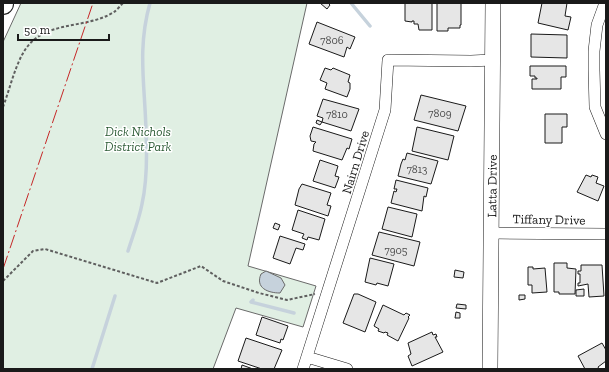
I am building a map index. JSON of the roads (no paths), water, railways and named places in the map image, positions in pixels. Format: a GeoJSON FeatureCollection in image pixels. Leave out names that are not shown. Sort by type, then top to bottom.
{"type":"FeatureCollection","features":[{"type":"Feature","properties":{"kind":"street","name":"Latta Drive"},"geometry":{"type":"LineString","coordinates":[[490,369],[492,3]]}},
{"type":"Feature","properties":{"kind":"street"},"geometry":{"type":"LineString","coordinates":[[605,3],[597,24],[594,51],[594,70],[595,107],[606,134]]}},
{"type":"Feature","properties":{"kind":"street","name":"Nairn Drive"},"geometry":{"type":"LineString","coordinates":[[303,369],[384,116],[387,98],[388,60],[471,62],[492,60]]}},
{"type":"Feature","properties":{"kind":"street","name":"Tiffany Drive"},"geometry":{"type":"LineString","coordinates":[[491,233],[606,234]]}},
{"type":"Feature","properties":{"kind":"street"},"geometry":{"type":"LineString","coordinates":[[307,357],[347,369]]}},
{"type":"Feature","properties":{"kind":"waterway"},"geometry":{"type":"LineString","coordinates":[[128,251],[141,210],[146,177],[143,52],[146,20],[150,3]]}},
{"type":"Feature","properties":{"kind":"waterway"},"geometry":{"type":"LineString","coordinates":[[351,3],[370,26]]}},
{"type":"Feature","properties":{"kind":"waterway"},"geometry":{"type":"LineString","coordinates":[[92,369],[115,296]]}},
{"type":"Feature","properties":{"kind":"waterway"},"geometry":{"type":"LineString","coordinates":[[253,300],[251,302],[294,313]]}},
{"type":"Feature","properties":{"kind":"park label","name":"Dick Nichols District Park"},"geometry":{"type":"Point","coordinates":[138,138]}}]}
